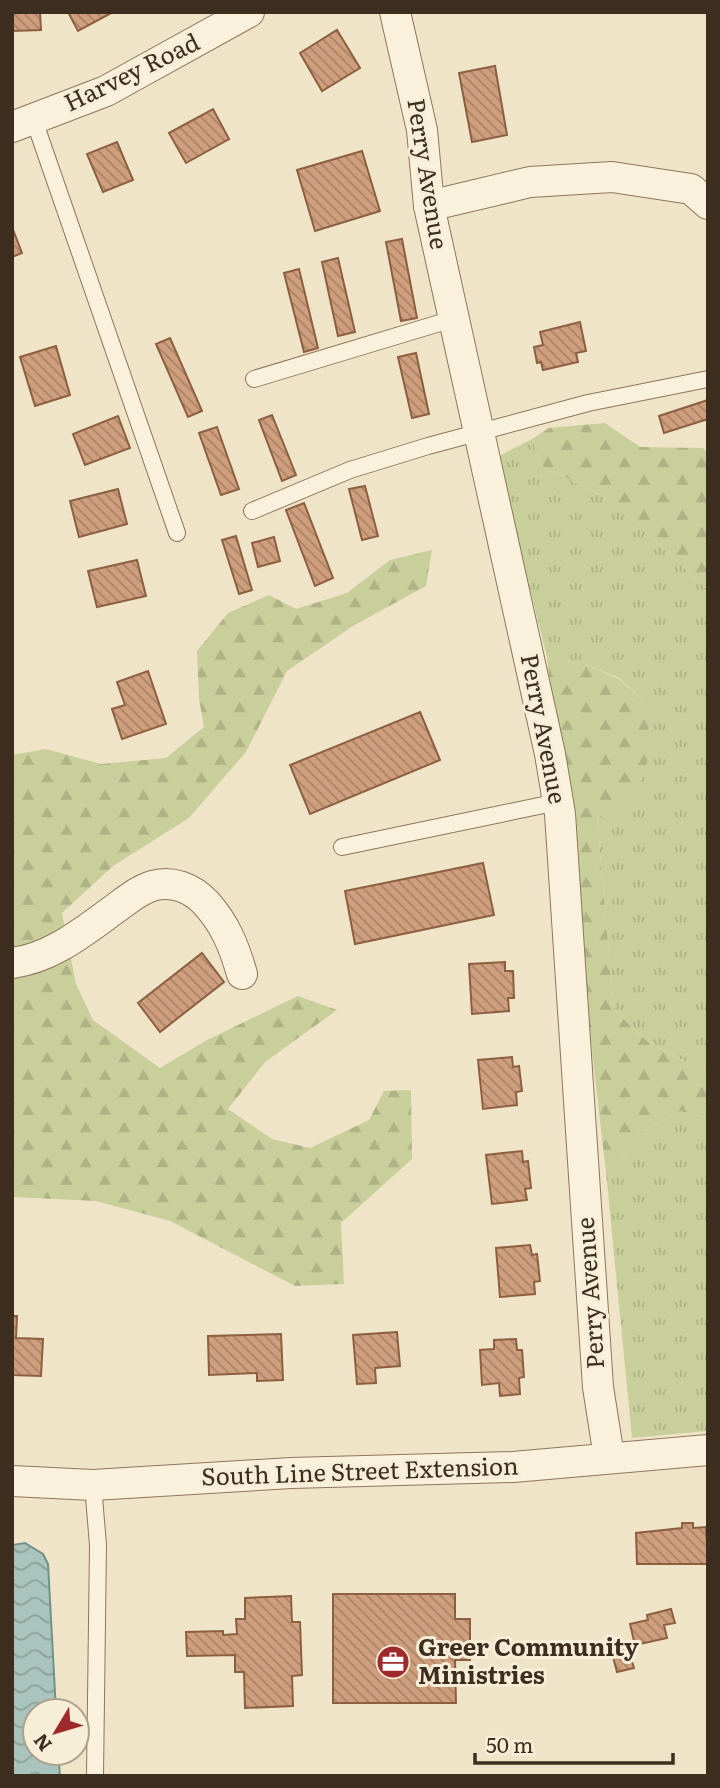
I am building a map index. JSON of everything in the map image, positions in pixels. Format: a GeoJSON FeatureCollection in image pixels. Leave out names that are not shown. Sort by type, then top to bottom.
{"type":"FeatureCollection","features":[{"type":"Feature","properties":{"kind":"street","name":"Harvey Road"},"geometry":{"type":"LineString","coordinates":[[23,123],[106,91],[250,12]]}},
{"type":"Feature","properties":{"kind":"street","name":"Perry Avenue"},"geometry":{"type":"LineString","coordinates":[[394,12],[422,130],[429,206],[548,741],[558,802],[598,1387],[610,1457]]}},
{"type":"Feature","properties":{"kind":"street"},"geometry":{"type":"LineString","coordinates":[[429,206],[530,182],[612,177],[691,189],[708,204]]}},
{"type":"Feature","properties":{"kind":"street"},"geometry":{"type":"LineString","coordinates":[[12,963],[49,952],[138,892],[153,886],[170,884],[186,888],[200,897],[214,912],[234,947],[242,974]]}},
{"type":"Feature","properties":{"kind":"street","name":"South Line Street Extension"},"geometry":{"type":"LineString","coordinates":[[12,1481],[93,1485],[291,1473],[513,1467],[708,1450]]}},
{"type":"Feature","properties":{"kind":"lane"},"geometry":{"type":"LineString","coordinates":[[23,123],[177,533]]}},
{"type":"Feature","properties":{"kind":"lane"},"geometry":{"type":"LineString","coordinates":[[254,379],[453,319]]}},
{"type":"Feature","properties":{"kind":"lane"},"geometry":{"type":"LineString","coordinates":[[252,511],[350,470],[428,446],[588,403],[708,379]]}},
{"type":"Feature","properties":{"kind":"lane"},"geometry":{"type":"LineString","coordinates":[[342,847],[558,802]]}},
{"type":"Feature","properties":{"kind":"lane"},"geometry":{"type":"LineString","coordinates":[[93,1485],[98,1545],[95,1776]]}},
{"type":"Feature","properties":{"kind":"green space"},"geometry":{"type":"Polygon","coordinates":[[[605,423],[640,447],[703,448],[708,453],[708,590],[614,502],[541,465],[532,439],[549,428],[605,423]]]}},
{"type":"Feature","properties":{"kind":"green space"},"geometry":{"type":"Polygon","coordinates":[[[532,439],[541,465],[614,502],[708,590],[708,1070],[699,1069],[648,1042],[614,1010],[597,818],[629,797],[646,703],[619,678],[583,663],[547,657],[497,457],[532,439]]]}},
{"type":"Feature","properties":{"kind":"green space"},"geometry":{"type":"Polygon","coordinates":[[[432,550],[426,586],[353,626],[287,671],[246,752],[189,818],[113,866],[62,913],[76,984],[93,1020],[160,1068],[207,1040],[298,996],[337,1010],[265,1062],[228,1109],[272,1139],[310,1148],[369,1120],[384,1091],[411,1090],[412,1159],[341,1223],[344,1284],[295,1286],[170,1221],[96,1201],[12,1197],[12,755],[46,749],[101,764],[166,758],[204,727],[199,699],[197,651],[228,613],[269,595],[296,609],[347,593],[390,560],[432,550]]]}},
{"type":"Feature","properties":{"kind":"green space"},"geometry":{"type":"Polygon","coordinates":[[[547,657],[583,663],[619,679],[646,703],[648,753],[643,776],[629,797],[597,818],[614,1010],[648,1042],[699,1069],[708,1070],[708,1118],[680,1111],[639,1133],[607,1182],[547,657]]]}},
{"type":"Feature","properties":{"kind":"green space"},"geometry":{"type":"Polygon","coordinates":[[[680,1111],[708,1118],[708,1431],[632,1438],[607,1182],[639,1133],[680,1111]]]}},
{"type":"Feature","properties":{"kind":"water"},"geometry":{"type":"Polygon","coordinates":[[[25,1543],[43,1554],[48,1564],[55,1697],[21,1697],[21,1767],[59,1767],[60,1776],[12,1776],[12,1545],[25,1543]]]}},
{"type":"Feature","properties":{"kind":"building"},"geometry":{"type":"Polygon","coordinates":[[[12,12],[40,12],[41,30],[12,31],[12,12]]]}},
{"type":"Feature","properties":{"kind":"building"},"geometry":{"type":"Polygon","coordinates":[[[68,12],[113,12],[78,31],[68,12]]]}},
{"type":"Feature","properties":{"kind":"building"},"geometry":{"type":"Polygon","coordinates":[[[337,30],[360,68],[322,91],[300,53],[337,30]]]}},
{"type":"Feature","properties":{"kind":"building"},"geometry":{"type":"Polygon","coordinates":[[[495,66],[507,135],[472,142],[459,73],[495,66]]]}},
{"type":"Feature","properties":{"kind":"building"},"geometry":{"type":"Polygon","coordinates":[[[213,109],[229,139],[186,163],[169,133],[213,109]]]}},
{"type":"Feature","properties":{"kind":"building"},"geometry":{"type":"Polygon","coordinates":[[[117,142],[133,180],[103,192],[87,154],[117,142]]]}},
{"type":"Feature","properties":{"kind":"building"},"geometry":{"type":"Polygon","coordinates":[[[362,151],[380,211],[315,231],[297,170],[362,151]]]}},
{"type":"Feature","properties":{"kind":"building"},"geometry":{"type":"Polygon","coordinates":[[[12,227],[22,253],[12,257],[12,227]]]}},
{"type":"Feature","properties":{"kind":"building"},"geometry":{"type":"Polygon","coordinates":[[[402,239],[417,318],[401,321],[386,242],[402,239]]]}},
{"type":"Feature","properties":{"kind":"building"},"geometry":{"type":"Polygon","coordinates":[[[338,258],[355,332],[338,336],[322,262],[338,258]]]}},
{"type":"Feature","properties":{"kind":"building"},"geometry":{"type":"Polygon","coordinates":[[[299,269],[318,348],[304,352],[284,273],[299,269]]]}},
{"type":"Feature","properties":{"kind":"building"},"geometry":{"type":"Polygon","coordinates":[[[580,322],[586,351],[576,353],[578,362],[543,370],[541,362],[537,363],[534,347],[543,345],[540,332],[580,322]]]}},
{"type":"Feature","properties":{"kind":"building"},"geometry":{"type":"Polygon","coordinates":[[[170,338],[202,411],[188,417],[156,344],[170,338]]]}},
{"type":"Feature","properties":{"kind":"building"},"geometry":{"type":"Polygon","coordinates":[[[56,346],[70,395],[35,406],[20,357],[56,346]]]}},
{"type":"Feature","properties":{"kind":"building"},"geometry":{"type":"Polygon","coordinates":[[[416,353],[429,414],[412,418],[398,357],[416,353]]]}},
{"type":"Feature","properties":{"kind":"building"},"geometry":{"type":"Polygon","coordinates":[[[708,400],[708,419],[664,433],[659,416],[708,400]]]}},
{"type":"Feature","properties":{"kind":"building"},"geometry":{"type":"Polygon","coordinates":[[[272,415],[296,475],[282,481],[259,420],[272,415]]]}},
{"type":"Feature","properties":{"kind":"building"},"geometry":{"type":"Polygon","coordinates":[[[118,416],[130,448],[85,465],[73,434],[118,416]]]}},
{"type":"Feature","properties":{"kind":"building"},"geometry":{"type":"Polygon","coordinates":[[[217,427],[239,489],[221,495],[199,433],[217,427]]]}},
{"type":"Feature","properties":{"kind":"building"},"geometry":{"type":"Polygon","coordinates":[[[365,486],[378,536],[362,540],[349,489],[365,486]]]}},
{"type":"Feature","properties":{"kind":"building"},"geometry":{"type":"Polygon","coordinates":[[[118,489],[127,524],[79,537],[70,501],[118,489]]]}},
{"type":"Feature","properties":{"kind":"building"},"geometry":{"type":"Polygon","coordinates":[[[304,503],[333,578],[315,586],[286,510],[304,503]]]}},
{"type":"Feature","properties":{"kind":"building"},"geometry":{"type":"Polygon","coordinates":[[[236,536],[252,590],[239,594],[222,540],[236,536]]]}},
{"type":"Feature","properties":{"kind":"building"},"geometry":{"type":"Polygon","coordinates":[[[274,537],[280,561],[258,567],[252,543],[274,537]]]}},
{"type":"Feature","properties":{"kind":"building"},"geometry":{"type":"Polygon","coordinates":[[[137,560],[146,596],[97,607],[88,571],[137,560]]]}},
{"type":"Feature","properties":{"kind":"building"},"geometry":{"type":"Polygon","coordinates":[[[148,671],[166,724],[122,739],[112,709],[125,705],[117,682],[148,671]]]}},
{"type":"Feature","properties":{"kind":"building"},"geometry":{"type":"Polygon","coordinates":[[[420,712],[440,760],[310,814],[290,765],[420,712]]]}},
{"type":"Feature","properties":{"kind":"building"},"geometry":{"type":"Polygon","coordinates":[[[483,863],[494,915],[355,944],[345,891],[483,863]]]}},
{"type":"Feature","properties":{"kind":"building"},"geometry":{"type":"Polygon","coordinates":[[[202,953],[224,982],[160,1032],[138,1003],[202,953]]]}},
{"type":"Feature","properties":{"kind":"building"},"geometry":{"type":"Polygon","coordinates":[[[505,962],[505,971],[513,971],[514,998],[508,998],[509,1011],[472,1014],[469,964],[505,962]]]}},
{"type":"Feature","properties":{"kind":"building"},"geometry":{"type":"Polygon","coordinates":[[[512,1057],[513,1067],[519,1066],[522,1091],[516,1092],[517,1105],[483,1109],[478,1060],[512,1057]]]}},
{"type":"Feature","properties":{"kind":"building"},"geometry":{"type":"Polygon","coordinates":[[[522,1151],[523,1162],[528,1161],[531,1188],[525,1189],[527,1200],[492,1204],[486,1155],[522,1151]]]}},
{"type":"Feature","properties":{"kind":"building"},"geometry":{"type":"Polygon","coordinates":[[[530,1245],[532,1255],[537,1254],[540,1281],[534,1282],[535,1294],[500,1297],[496,1248],[530,1245]]]}},
{"type":"Feature","properties":{"kind":"building"},"geometry":{"type":"Polygon","coordinates":[[[12,1316],[17,1316],[16,1338],[43,1339],[41,1376],[12,1375],[12,1316]]]}},
{"type":"Feature","properties":{"kind":"building"},"geometry":{"type":"Polygon","coordinates":[[[397,1332],[400,1366],[375,1368],[376,1383],[357,1384],[353,1335],[397,1332]]]}},
{"type":"Feature","properties":{"kind":"building"},"geometry":{"type":"Polygon","coordinates":[[[281,1334],[283,1380],[257,1381],[257,1373],[209,1375],[208,1336],[281,1334]]]}},
{"type":"Feature","properties":{"kind":"building"},"geometry":{"type":"Polygon","coordinates":[[[516,1339],[517,1350],[522,1350],[524,1377],[519,1378],[520,1394],[500,1396],[499,1383],[482,1385],[480,1350],[494,1349],[494,1340],[516,1339]]]}},
{"type":"Feature","properties":{"kind":"building"},"geometry":{"type":"Polygon","coordinates":[[[682,1523],[693,1523],[693,1528],[706,1527],[708,1564],[637,1564],[636,1533],[682,1528],[682,1523]]]}},
{"type":"Feature","properties":{"kind":"building"},"geometry":{"type":"Polygon","coordinates":[[[333,1594],[455,1594],[455,1619],[470,1619],[470,1660],[455,1660],[456,1703],[333,1703],[333,1594]]]}},
{"type":"Feature","properties":{"kind":"building"},"geometry":{"type":"Polygon","coordinates":[[[291,1596],[292,1622],[300,1622],[302,1675],[292,1676],[293,1706],[245,1708],[244,1672],[235,1672],[235,1655],[187,1656],[186,1632],[223,1631],[223,1635],[237,1634],[236,1619],[245,1619],[245,1598],[291,1596]]]}},
{"type":"Feature","properties":{"kind":"building"},"geometry":{"type":"Polygon","coordinates":[[[671,1609],[675,1623],[664,1625],[667,1638],[635,1645],[630,1624],[648,1620],[647,1615],[671,1609]]]}},
{"type":"Feature","properties":{"kind":"building"},"geometry":{"type":"Polygon","coordinates":[[[628,1649],[634,1668],[617,1672],[612,1653],[628,1649]]]}},
{"type":"Feature","properties":{"kind":"place","name":"Greer Community Ministries"},"geometry":{"type":"Point","coordinates":[393,1662]}}]}
